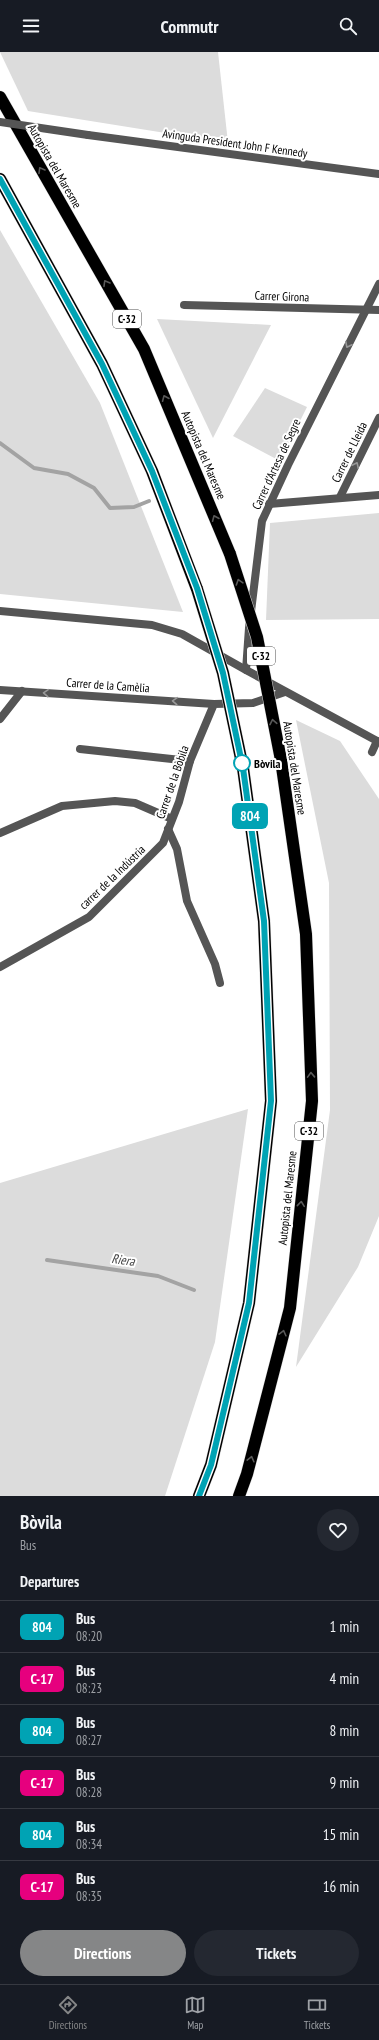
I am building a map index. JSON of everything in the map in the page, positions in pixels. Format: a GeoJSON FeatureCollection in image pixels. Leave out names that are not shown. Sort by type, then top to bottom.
{"type":"FeatureCollection","features":[{"type":"Feature","properties":{"kind":"highway","name":"Autopista del Maresme"},"geometry":{"type":"LineString","coordinates":[[0,96],[144,349],[230,554],[257,637],[281,760],[306,934],[312,1101],[290,1308],[247,1474],[239,1496]]}},
{"type":"Feature","properties":{"kind":"highway"},"geometry":{"type":"LineString","coordinates":[[0,179],[102,364],[152,471],[197,588],[223,673],[243,768],[264,921],[271,1101],[249,1303],[211,1465],[199,1496]]}},
{"type":"Feature","properties":{"kind":"street","name":"Avinguda President John F Kennedy"},"geometry":{"type":"LineString","coordinates":[[0,122],[379,174]]}},
{"type":"Feature","properties":{"kind":"street","name":"Carrer d'Artesa de Segre"},"geometry":{"type":"LineString","coordinates":[[246,670],[249,628],[262,521],[269,504],[379,284]]}},
{"type":"Feature","properties":{"kind":"street","name":"Carrer Girona"},"geometry":{"type":"LineString","coordinates":[[184,305],[379,310]]}},
{"type":"Feature","properties":{"kind":"street","name":"Carrer de Lleida"},"geometry":{"type":"LineString","coordinates":[[340,497],[375,432],[379,418]]}},
{"type":"Feature","properties":{"kind":"street"},"geometry":{"type":"LineString","coordinates":[[269,504],[379,495]]}},
{"type":"Feature","properties":{"kind":"street"},"geometry":{"type":"LineString","coordinates":[[0,611],[152,625],[182,634],[285,692],[378,741],[372,752]]}},
{"type":"Feature","properties":{"kind":"street","name":"Carrer de la Camèlia"},"geometry":{"type":"LineString","coordinates":[[0,690],[214,704]]}},
{"type":"Feature","properties":{"kind":"street"},"geometry":{"type":"LineString","coordinates":[[0,719],[22,691]]}},
{"type":"Feature","properties":{"kind":"street"},"geometry":{"type":"LineString","coordinates":[[214,704],[253,703],[285,692]]}},
{"type":"Feature","properties":{"kind":"street","name":"Carrer de la Bòbila"},"geometry":{"type":"LineString","coordinates":[[214,704],[190,761],[168,829],[176,849],[187,901],[215,964],[220,983]]}},
{"type":"Feature","properties":{"kind":"street"},"geometry":{"type":"LineString","coordinates":[[80,749],[190,761]]}},
{"type":"Feature","properties":{"kind":"street"},"geometry":{"type":"LineString","coordinates":[[0,833],[62,806],[115,801],[135,803],[172,819]]}},
{"type":"Feature","properties":{"kind":"street","name":"carrer de la Indústria"},"geometry":{"type":"LineString","coordinates":[[0,967],[89,918],[163,843],[168,829]]}},
{"type":"Feature","properties":{"kind":"shaded area"},"geometry":{"type":"Polygon","coordinates":[[[0,52],[218,52],[228,143],[28,111],[0,52]]]}},
{"type":"Feature","properties":{"kind":"shaded area"},"geometry":{"type":"Polygon","coordinates":[[[0,230],[100,403],[183,612],[0,594],[0,230]]]}},
{"type":"Feature","properties":{"kind":"shaded area"},"geometry":{"type":"Polygon","coordinates":[[[157,319],[271,325],[213,438],[157,319]]]}},
{"type":"Feature","properties":{"kind":"shaded area"},"geometry":{"type":"Polygon","coordinates":[[[265,388],[307,407],[280,461],[233,436],[265,388]]]}},
{"type":"Feature","properties":{"kind":"shaded area"},"geometry":{"type":"Polygon","coordinates":[[[379,513],[379,619],[266,620],[270,523],[379,513]]]}},
{"type":"Feature","properties":{"kind":"shaded area"},"geometry":{"type":"Polygon","coordinates":[[[296,720],[340,741],[379,799],[379,1216],[358,1267],[296,1367],[330,1110],[329,883],[296,720]]]}},
{"type":"Feature","properties":{"kind":"shaded area"},"geometry":{"type":"Polygon","coordinates":[[[248,1109],[215,1342],[165,1496],[0,1496],[0,1183],[248,1109]]]}},
{"type":"Feature","properties":{"kind":"waterway"},"geometry":{"type":"LineString","coordinates":[[0,443],[34,468],[68,474],[94,488],[110,508],[134,507],[149,501]]}},
{"type":"Feature","properties":{"kind":"waterway","name":"Riera"},"geometry":{"type":"LineString","coordinates":[[47,1260],[158,1276],[194,1290]]}},
{"type":"Feature","properties":{"kind":"bus line","name":"804"},"geometry":{"type":"LineString","coordinates":[[0,179],[102,364],[152,471],[197,588],[223,673],[243,768],[264,921],[271,1101],[249,1303],[211,1465],[199,1496]]}},
{"type":"Feature","properties":{"kind":"place","name":"Bòvila"},"geometry":{"type":"Point","coordinates":[242,763]}}]}
